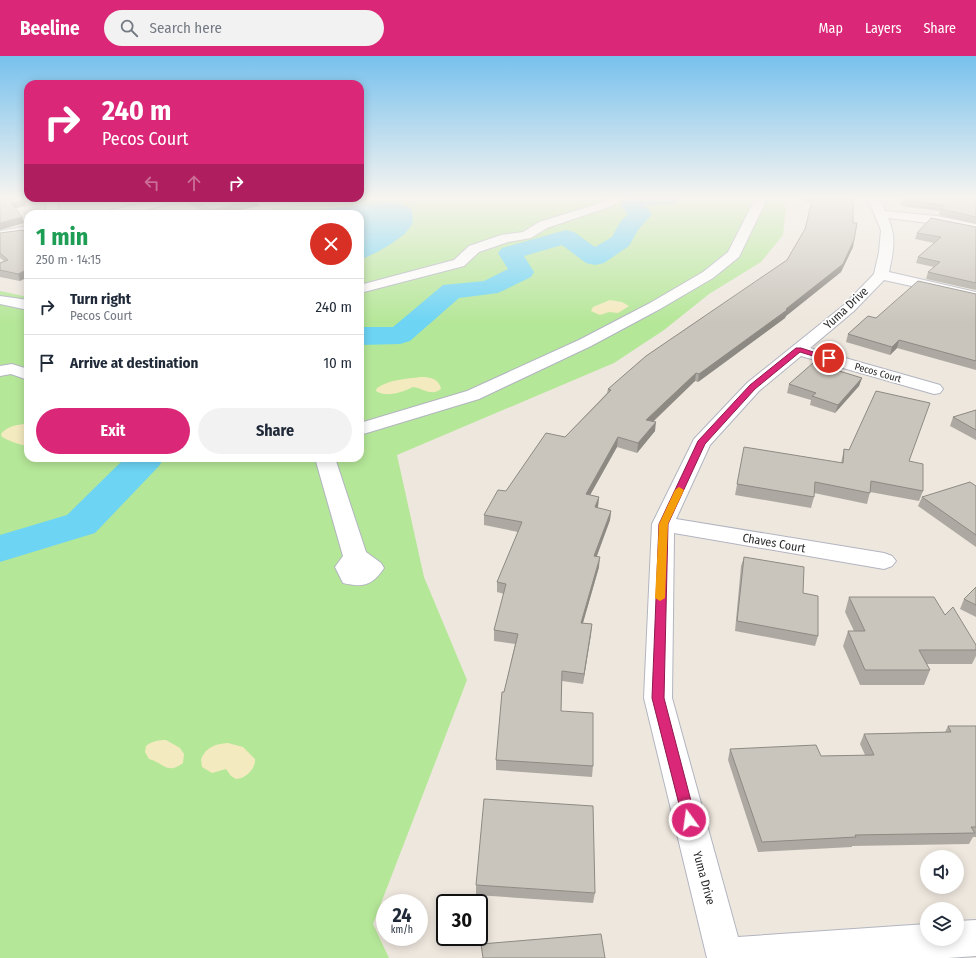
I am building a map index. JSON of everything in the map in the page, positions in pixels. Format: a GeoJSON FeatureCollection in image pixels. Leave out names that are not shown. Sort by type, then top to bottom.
{"type":"FeatureCollection","features":[{"type":"Feature","properties":{"kind":"street"},"geometry":{"type":"LineString","coordinates":[[364,287],[434,271],[459,263],[474,249],[503,239]]}},
{"type":"Feature","properties":{"kind":"street"},"geometry":{"type":"LineString","coordinates":[[364,428],[473,395],[585,343],[655,306],[708,275],[734,254],[741,239]]}},
{"type":"Feature","properties":{"kind":"street"},"geometry":{"type":"LineString","coordinates":[[887,239],[886,252],[881,275],[976,296]]}},
{"type":"Feature","properties":{"kind":"street","name":"Yuma Drive"},"geometry":{"type":"LineString","coordinates":[[881,275],[849,308],[753,387],[701,443],[663,524],[658,698],[725,956],[976,938]]}},
{"type":"Feature","properties":{"kind":"street"},"geometry":{"type":"LineString","coordinates":[[0,300],[24,304]]}},
{"type":"Feature","properties":{"kind":"street","name":"Pecos Court"},"geometry":{"type":"LineString","coordinates":[[798,350],[934,390]]}},
{"type":"Feature","properties":{"kind":"street"},"geometry":{"type":"LineString","coordinates":[[6,370],[24,361]]}},
{"type":"Feature","properties":{"kind":"street"},"geometry":{"type":"LineString","coordinates":[[6,370],[24,374]]}},
{"type":"Feature","properties":{"kind":"street"},"geometry":{"type":"LineString","coordinates":[[326,462],[354,556]]}},
{"type":"Feature","properties":{"kind":"street","name":"Chaves Court"},"geometry":{"type":"LineString","coordinates":[[663,524],[884,561]]}},
{"type":"Feature","properties":{"kind":"green space"},"geometry":{"type":"Polygon","coordinates":[[[364,239],[780,239],[761,262],[709,294],[664,330],[614,363],[397,455],[424,577],[467,680],[385,894],[376,894],[376,916],[373,924],[376,930],[376,946],[383,946],[389,958],[0,958],[0,291],[24,296],[24,462],[364,462],[364,239]]]}},
{"type":"Feature","properties":{"kind":"sand"},"geometry":{"type":"Polygon","coordinates":[[[610,300],[622,302],[629,306],[618,313],[609,312],[600,315],[591,311],[593,307],[610,300]]]}},
{"type":"Feature","properties":{"kind":"sand"},"geometry":{"type":"Polygon","coordinates":[[[421,377],[434,379],[441,389],[430,392],[413,387],[390,394],[376,391],[377,388],[388,383],[421,377]]]}},
{"type":"Feature","properties":{"kind":"sand"},"geometry":{"type":"Polygon","coordinates":[[[24,424],[24,445],[2,437],[1,434],[4,431],[17,425],[24,424]]]}},
{"type":"Feature","properties":{"kind":"sand"},"geometry":{"type":"Polygon","coordinates":[[[166,740],[180,748],[184,754],[183,763],[173,768],[166,767],[149,759],[145,752],[148,744],[166,740]]]}},
{"type":"Feature","properties":{"kind":"sand"},"geometry":{"type":"Polygon","coordinates":[[[228,743],[243,747],[255,759],[254,766],[250,772],[240,779],[236,779],[231,776],[226,769],[212,773],[202,767],[201,759],[208,749],[215,745],[228,743]]]}},
{"type":"Feature","properties":{"kind":"water"},"geometry":{"type":"Polygon","coordinates":[[[364,239],[397,239],[381,250],[364,258],[364,239]]]}},
{"type":"Feature","properties":{"kind":"building"},"geometry":{"type":"Polygon","coordinates":[[[0,239],[24,239],[24,271],[18,274],[0,270],[0,263],[8,260],[0,253],[0,239]]]}},
{"type":"Feature","properties":{"kind":"building"},"geometry":{"type":"Polygon","coordinates":[[[799,239],[854,239],[843,264],[786,309],[787,310],[699,374],[696,373],[646,420],[656,422],[638,443],[618,437],[586,494],[599,497],[595,507],[611,511],[594,556],[600,557],[581,623],[592,624],[584,674],[562,671],[561,711],[593,713],[593,766],[496,760],[502,692],[504,692],[518,634],[494,630],[506,584],[497,582],[522,522],[484,515],[498,490],[506,491],[546,433],[565,437],[611,390],[608,389],[646,356],[787,260],[799,239]]]}},
{"type":"Feature","properties":{"kind":"building"},"geometry":{"type":"Polygon","coordinates":[[[939,239],[976,239],[976,283],[928,272],[940,262],[918,257],[939,239]]]}},
{"type":"Feature","properties":{"kind":"building"},"geometry":{"type":"Polygon","coordinates":[[[918,281],[976,294],[976,361],[899,340],[892,347],[848,334],[868,316],[876,318],[918,281]]]}},
{"type":"Feature","properties":{"kind":"building"},"geometry":{"type":"Polygon","coordinates":[[[813,363],[862,378],[838,405],[812,396],[816,393],[789,384],[813,363]]]}},
{"type":"Feature","properties":{"kind":"building"},"geometry":{"type":"Polygon","coordinates":[[[876,391],[930,403],[909,461],[923,464],[923,491],[871,481],[870,493],[815,482],[814,497],[737,484],[744,447],[843,463],[844,449],[849,450],[876,391]]]}},
{"type":"Feature","properties":{"kind":"building"},"geometry":{"type":"Polygon","coordinates":[[[976,410],[976,430],[953,417],[976,410]]]}},
{"type":"Feature","properties":{"kind":"building"},"geometry":{"type":"Polygon","coordinates":[[[970,482],[976,486],[976,535],[922,497],[970,482]]]}},
{"type":"Feature","properties":{"kind":"building"},"geometry":{"type":"Polygon","coordinates":[[[744,557],[804,567],[803,593],[818,596],[818,636],[737,621],[744,557]]]}},
{"type":"Feature","properties":{"kind":"building"},"geometry":{"type":"Polygon","coordinates":[[[976,587],[976,605],[964,599],[976,587]]]}},
{"type":"Feature","properties":{"kind":"building"},"geometry":{"type":"Polygon","coordinates":[[[849,597],[934,597],[945,615],[953,607],[976,645],[976,650],[919,650],[930,670],[865,670],[848,631],[865,631],[849,597]]]}},
{"type":"Feature","properties":{"kind":"building"},"geometry":{"type":"Polygon","coordinates":[[[948,726],[976,726],[976,827],[971,827],[975,833],[855,835],[856,837],[762,842],[730,749],[816,745],[821,756],[874,755],[864,734],[951,732],[948,726]]]}},
{"type":"Feature","properties":{"kind":"building"},"geometry":{"type":"Polygon","coordinates":[[[484,799],[593,806],[595,893],[476,885],[484,799]]]}},
{"type":"Feature","properties":{"kind":"building"},"geometry":{"type":"Polygon","coordinates":[[[601,934],[605,958],[483,958],[481,946],[488,946],[488,943],[601,934]]]}},
{"type":"Feature","properties":{"kind":"waterway"},"geometry":{"type":"LineString","coordinates":[[364,336],[400,335],[452,291],[489,288],[522,272],[510,253],[559,239]]}},
{"type":"Feature","properties":{"kind":"waterway"},"geometry":{"type":"LineString","coordinates":[[569,239],[595,258],[622,239]]}},
{"type":"Feature","properties":{"kind":"waterway"},"geometry":{"type":"LineString","coordinates":[[0,549],[81,524],[142,462]]}},
{"type":"Feature","properties":{"kind":"slow traffic"},"geometry":{"type":"LineString","coordinates":[[660,598],[663,524],[679,490]]}},
{"type":"Feature","properties":{"kind":"route"},"geometry":{"type":"LineString","coordinates":[[689,820],[658,698],[663,524],[701,443],[753,387],[798,350],[829,358]]}}]}
